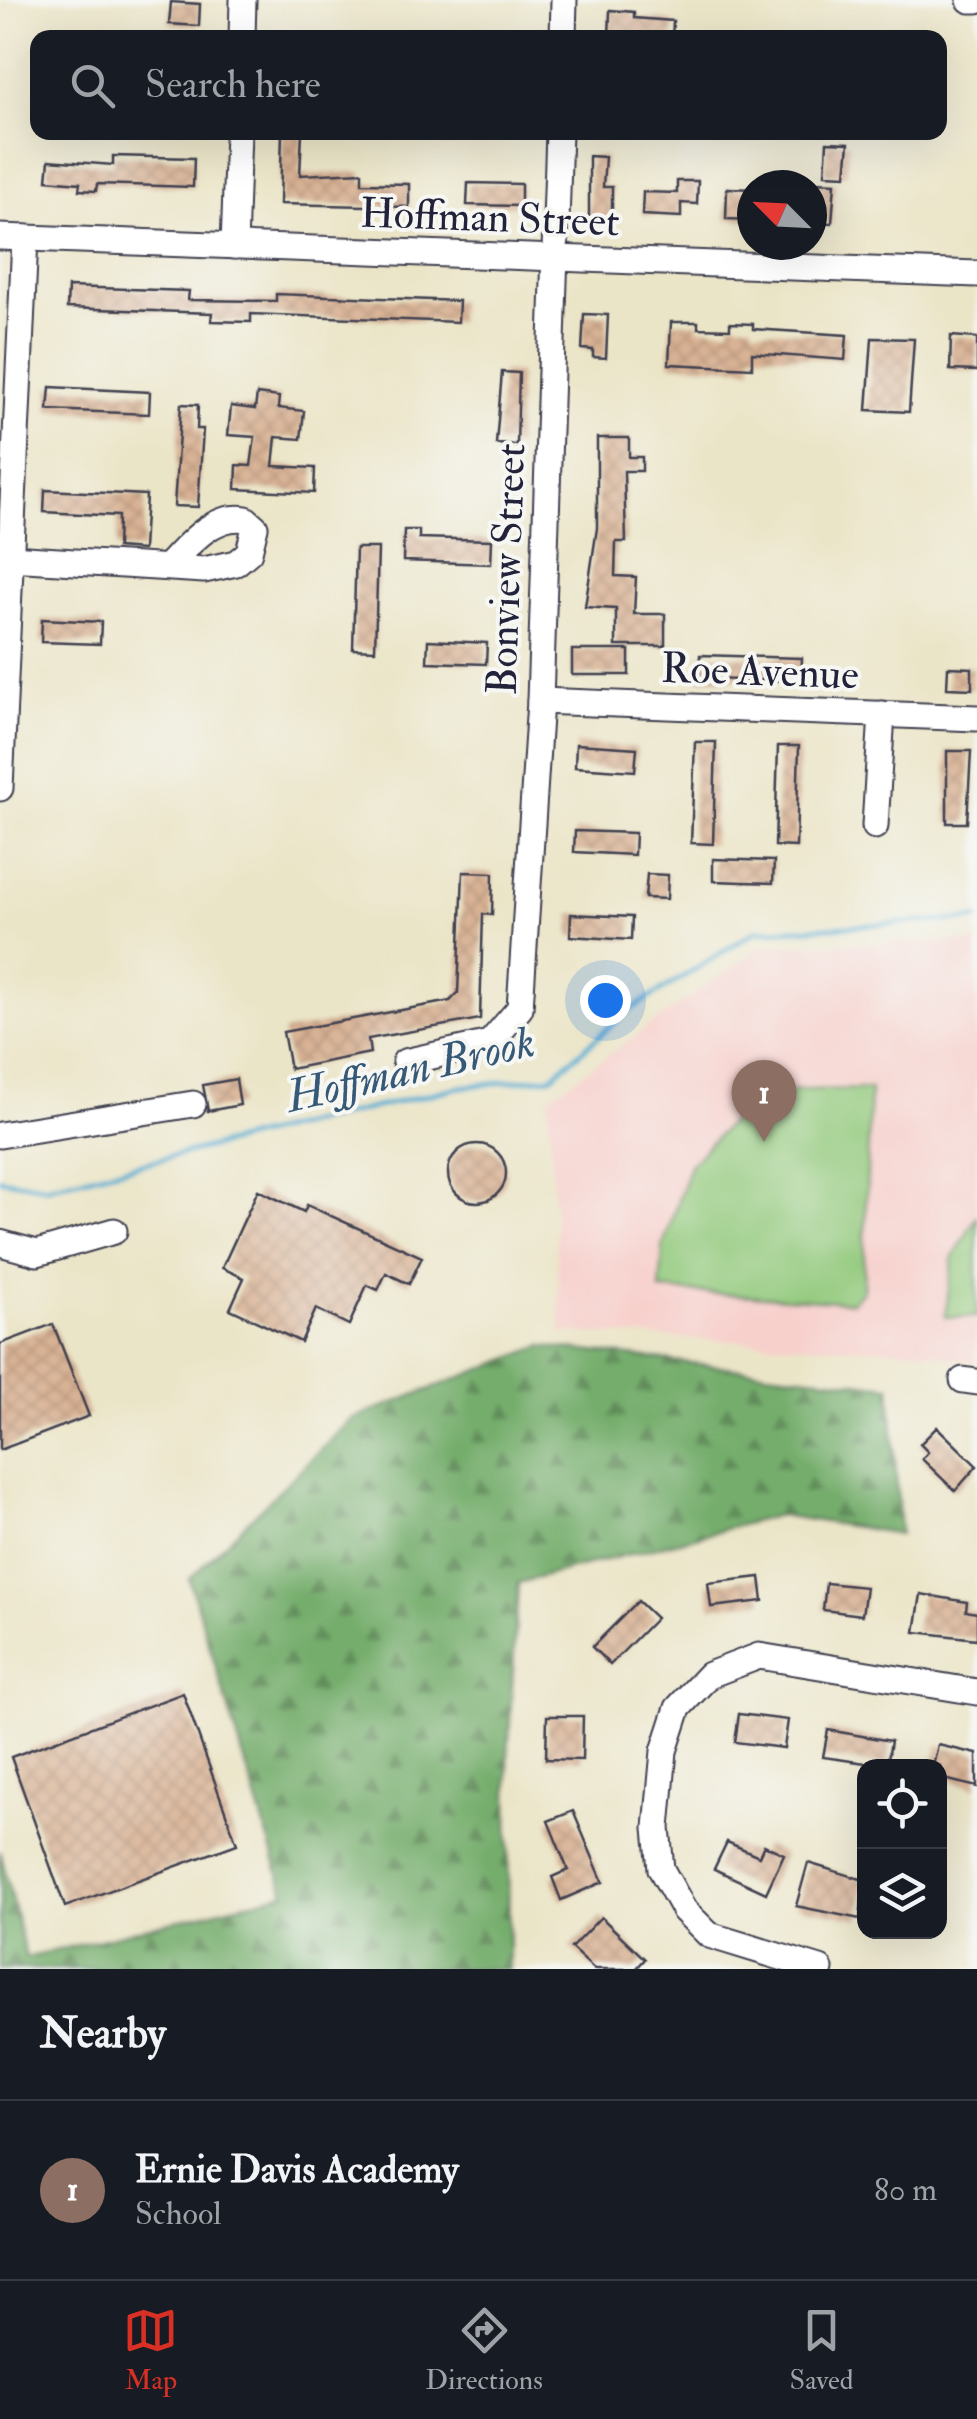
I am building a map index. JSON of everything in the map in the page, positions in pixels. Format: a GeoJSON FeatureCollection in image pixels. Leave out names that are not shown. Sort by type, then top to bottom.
{"type":"FeatureCollection","features":[{"type":"Feature","properties":{"kind":"street"},"geometry":{"type":"LineString","coordinates":[[242,30],[243,0]]}},
{"type":"Feature","properties":{"kind":"street"},"geometry":{"type":"LineString","coordinates":[[562,30],[564,0]]}},
{"type":"Feature","properties":{"kind":"street"},"geometry":{"type":"LineString","coordinates":[[234,246],[238,140]]}},
{"type":"Feature","properties":{"kind":"street","name":"Bonview Street"},"geometry":{"type":"LineString","coordinates":[[405,1062],[490,1043],[520,1008],[540,701],[560,140]]}},
{"type":"Feature","properties":{"kind":"street"},"geometry":{"type":"LineString","coordinates":[[0,788],[12,237]]}},
{"type":"Feature","properties":{"kind":"street","name":"Hoffman Street"},"geometry":{"type":"LineString","coordinates":[[12,237],[977,274]]}},
{"type":"Feature","properties":{"kind":"street"},"geometry":{"type":"LineString","coordinates":[[7,552],[199,570],[236,563],[249,552],[254,527],[246,519],[222,521],[202,533],[168,566]]}},
{"type":"Feature","properties":{"kind":"street","name":"Roe Avenue"},"geometry":{"type":"LineString","coordinates":[[540,701],[977,718]]}},
{"type":"Feature","properties":{"kind":"street"},"geometry":{"type":"LineString","coordinates":[[876,826],[882,714]]}},
{"type":"Feature","properties":{"kind":"street"},"geometry":{"type":"LineString","coordinates":[[0,1136],[193,1104]]}},
{"type":"Feature","properties":{"kind":"street"},"geometry":{"type":"LineString","coordinates":[[0,1243],[38,1252],[114,1230]]}},
{"type":"Feature","properties":{"kind":"street"},"geometry":{"type":"LineString","coordinates":[[820,1969],[709,1935],[684,1910],[661,1869],[658,1828],[664,1751],[678,1708],[709,1675],[759,1656],[977,1692]]}},
{"type":"Feature","properties":{"kind":"shaded area"},"geometry":{"type":"Polygon","coordinates":[[[977,942],[977,1363],[923,1351],[561,1332],[548,1098],[761,947],[977,942]]]}},
{"type":"Feature","properties":{"kind":"green space"},"geometry":{"type":"Polygon","coordinates":[[[870,1089],[863,1290],[852,1302],[660,1290],[663,1245],[690,1165],[733,1119],[796,1090],[870,1089]]]}},
{"type":"Feature","properties":{"kind":"green space"},"geometry":{"type":"Polygon","coordinates":[[[977,1215],[977,1317],[945,1317],[953,1259],[977,1215]]]}},
{"type":"Feature","properties":{"kind":"green space"},"geometry":{"type":"Polygon","coordinates":[[[542,1346],[890,1386],[900,1534],[779,1515],[518,1583],[508,1757],[509,1969],[0,1969],[0,1851],[26,1958],[285,1893],[189,1579],[352,1419],[542,1346]]]}},
{"type":"Feature","properties":{"kind":"building"},"geometry":{"type":"Polygon","coordinates":[[[171,2],[200,4],[199,26],[169,24],[171,2]]]}},
{"type":"Feature","properties":{"kind":"building"},"geometry":{"type":"Polygon","coordinates":[[[610,10],[634,12],[634,18],[673,21],[672,30],[609,30],[610,10]]]}},
{"type":"Feature","properties":{"kind":"building"},"geometry":{"type":"Polygon","coordinates":[[[282,140],[302,140],[300,175],[362,172],[362,183],[409,184],[409,207],[280,204],[282,140]]]}},
{"type":"Feature","properties":{"kind":"building"},"geometry":{"type":"Polygon","coordinates":[[[827,142],[849,143],[846,175],[827,174],[827,142]]]}},
{"type":"Feature","properties":{"kind":"building"},"geometry":{"type":"Polygon","coordinates":[[[113,156],[194,158],[193,187],[97,184],[96,191],[79,190],[80,183],[47,180],[49,160],[113,165],[113,156]]]}},
{"type":"Feature","properties":{"kind":"building"},"geometry":{"type":"Polygon","coordinates":[[[589,156],[605,157],[603,187],[612,187],[612,220],[589,220],[589,156]]]}},
{"type":"Feature","properties":{"kind":"building"},"geometry":{"type":"Polygon","coordinates":[[[677,181],[698,181],[697,204],[681,203],[681,217],[642,215],[643,192],[677,193],[677,181]]]}},
{"type":"Feature","properties":{"kind":"building"},"geometry":{"type":"Polygon","coordinates":[[[468,183],[521,184],[521,206],[467,205],[468,183]]]}},
{"type":"Feature","properties":{"kind":"building"},"geometry":{"type":"Polygon","coordinates":[[[827,183],[835,183],[832,223],[827,223],[827,183]]]}},
{"type":"Feature","properties":{"kind":"building"},"geometry":{"type":"Polygon","coordinates":[[[727,188],[737,188],[737,219],[726,219],[727,188]]]}},
{"type":"Feature","properties":{"kind":"building"},"geometry":{"type":"Polygon","coordinates":[[[68,287],[189,291],[188,300],[276,301],[276,294],[459,301],[458,322],[251,314],[251,322],[211,321],[212,313],[67,308],[68,287]]]}},
{"type":"Feature","properties":{"kind":"building"},"geometry":{"type":"Polygon","coordinates":[[[584,314],[608,315],[606,358],[593,357],[593,350],[582,349],[584,314]]]}},
{"type":"Feature","properties":{"kind":"building"},"geometry":{"type":"Polygon","coordinates":[[[671,322],[698,322],[698,328],[730,329],[730,323],[753,324],[753,329],[847,335],[845,360],[752,353],[752,368],[669,364],[671,322]]]}},
{"type":"Feature","properties":{"kind":"building"},"geometry":{"type":"Polygon","coordinates":[[[951,336],[977,338],[977,371],[950,370],[951,336]]]}},
{"type":"Feature","properties":{"kind":"building"},"geometry":{"type":"Polygon","coordinates":[[[872,338],[914,339],[909,412],[867,410],[872,338]]]}},
{"type":"Feature","properties":{"kind":"building"},"geometry":{"type":"Polygon","coordinates":[[[502,372],[519,373],[517,445],[496,444],[502,372]]]}},
{"type":"Feature","properties":{"kind":"building"},"geometry":{"type":"Polygon","coordinates":[[[50,387],[150,392],[149,414],[48,410],[50,387]]]}},
{"type":"Feature","properties":{"kind":"building"},"geometry":{"type":"Polygon","coordinates":[[[257,394],[279,397],[278,408],[304,411],[301,439],[276,437],[273,466],[315,468],[314,493],[236,489],[237,465],[251,466],[255,437],[228,435],[231,406],[255,409],[257,394]]]}},
{"type":"Feature","properties":{"kind":"building"},"geometry":{"type":"Polygon","coordinates":[[[181,404],[198,405],[197,429],[203,429],[198,507],[174,506],[181,404]]]}},
{"type":"Feature","properties":{"kind":"building"},"geometry":{"type":"Polygon","coordinates":[[[597,438],[629,438],[629,457],[642,457],[642,471],[624,471],[626,542],[616,542],[615,576],[636,577],[634,614],[665,614],[665,646],[616,646],[616,609],[585,607],[597,528],[597,438]]]}},
{"type":"Feature","properties":{"kind":"building"},"geometry":{"type":"Polygon","coordinates":[[[45,490],[146,495],[143,550],[117,548],[118,516],[44,512],[45,490]]]}},
{"type":"Feature","properties":{"kind":"building"},"geometry":{"type":"Polygon","coordinates":[[[404,530],[419,530],[419,538],[492,540],[491,564],[403,561],[404,530]]]}},
{"type":"Feature","properties":{"kind":"building"},"geometry":{"type":"Polygon","coordinates":[[[356,548],[378,548],[375,650],[353,649],[356,548]]]}},
{"type":"Feature","properties":{"kind":"building"},"geometry":{"type":"Polygon","coordinates":[[[42,619],[101,622],[100,644],[41,642],[42,619]]]}},
{"type":"Feature","properties":{"kind":"building"},"geometry":{"type":"Polygon","coordinates":[[[428,640],[487,643],[486,664],[427,662],[428,640]]]}},
{"type":"Feature","properties":{"kind":"building"},"geometry":{"type":"Polygon","coordinates":[[[572,650],[629,650],[629,675],[572,675],[572,650]]]}},
{"type":"Feature","properties":{"kind":"building"},"geometry":{"type":"Polygon","coordinates":[[[700,655],[802,658],[801,681],[699,679],[700,655]]]}},
{"type":"Feature","properties":{"kind":"building"},"geometry":{"type":"Polygon","coordinates":[[[948,667],[972,668],[972,689],[947,688],[948,667]]]}},
{"type":"Feature","properties":{"kind":"building"},"geometry":{"type":"Polygon","coordinates":[[[695,742],[716,742],[713,844],[691,843],[695,742]]]}},
{"type":"Feature","properties":{"kind":"building"},"geometry":{"type":"Polygon","coordinates":[[[576,744],[637,748],[635,771],[575,767],[576,744]]]}},
{"type":"Feature","properties":{"kind":"building"},"geometry":{"type":"Polygon","coordinates":[[[778,746],[799,746],[796,847],[775,846],[778,746]]]}},
{"type":"Feature","properties":{"kind":"building"},"geometry":{"type":"Polygon","coordinates":[[[947,751],[971,751],[967,823],[947,823],[947,751]]]}},
{"type":"Feature","properties":{"kind":"building"},"geometry":{"type":"Polygon","coordinates":[[[575,831],[635,833],[634,855],[574,852],[575,831]]]}},
{"type":"Feature","properties":{"kind":"building"},"geometry":{"type":"Polygon","coordinates":[[[713,859],[774,861],[773,883],[713,881],[713,859]]]}},
{"type":"Feature","properties":{"kind":"building"},"geometry":{"type":"Polygon","coordinates":[[[463,872],[493,873],[492,915],[483,914],[480,1019],[368,1039],[370,1053],[290,1069],[283,1032],[450,1001],[458,993],[463,872]]]}},
{"type":"Feature","properties":{"kind":"building"},"geometry":{"type":"Polygon","coordinates":[[[647,874],[668,875],[667,899],[645,898],[647,874]]]}},
{"type":"Feature","properties":{"kind":"building"},"geometry":{"type":"Polygon","coordinates":[[[571,914],[632,917],[631,940],[570,936],[571,914]]]}},
{"type":"Feature","properties":{"kind":"building"},"geometry":{"type":"Polygon","coordinates":[[[236,1079],[240,1105],[208,1111],[203,1085],[236,1079]]]}},
{"type":"Feature","properties":{"kind":"building"},"geometry":{"type":"Polygon","coordinates":[[[477,1144],[498,1152],[506,1173],[498,1194],[477,1202],[456,1194],[448,1173],[456,1152],[477,1144]]]}},
{"type":"Feature","properties":{"kind":"building"},"geometry":{"type":"Polygon","coordinates":[[[258,1190],[304,1212],[307,1205],[422,1257],[409,1284],[386,1273],[378,1290],[367,1285],[349,1325],[316,1309],[301,1342],[230,1309],[244,1278],[222,1268],[258,1190]]]}},
{"type":"Feature","properties":{"kind":"building"},"geometry":{"type":"Polygon","coordinates":[[[53,1324],[89,1416],[0,1450],[0,1344],[53,1324]]]}},
{"type":"Feature","properties":{"kind":"building"},"geometry":{"type":"Polygon","coordinates":[[[937,1427],[977,1466],[955,1491],[922,1459],[928,1452],[920,1444],[937,1427]]]}},
{"type":"Feature","properties":{"kind":"building"},"geometry":{"type":"Polygon","coordinates":[[[760,1577],[763,1601],[711,1607],[708,1583],[760,1577]]]}},
{"type":"Feature","properties":{"kind":"building"},"geometry":{"type":"Polygon","coordinates":[[[826,1583],[866,1587],[862,1615],[823,1610],[826,1583]]]}},
{"type":"Feature","properties":{"kind":"building"},"geometry":{"type":"Polygon","coordinates":[[[921,1594],[967,1602],[966,1611],[977,1613],[977,1639],[915,1632],[921,1594]]]}},
{"type":"Feature","properties":{"kind":"building"},"geometry":{"type":"Polygon","coordinates":[[[638,1601],[656,1618],[610,1665],[592,1647],[638,1601]]]}},
{"type":"Feature","properties":{"kind":"building"},"geometry":{"type":"Polygon","coordinates":[[[183,1693],[237,1844],[65,1907],[11,1757],[183,1693]]]}},
{"type":"Feature","properties":{"kind":"building"},"geometry":{"type":"Polygon","coordinates":[[[739,1714],[788,1720],[784,1748],[735,1742],[739,1714]]]}},
{"type":"Feature","properties":{"kind":"building"},"geometry":{"type":"Polygon","coordinates":[[[547,1716],[583,1716],[582,1760],[546,1759],[547,1716]]]}},
{"type":"Feature","properties":{"kind":"building"},"geometry":{"type":"Polygon","coordinates":[[[828,1730],[891,1741],[888,1759],[857,1762],[823,1757],[828,1730]]]}},
{"type":"Feature","properties":{"kind":"building"},"geometry":{"type":"Polygon","coordinates":[[[938,1745],[977,1754],[977,1787],[947,1780],[947,1759],[935,1759],[938,1745]]]}},
{"type":"Feature","properties":{"kind":"building"},"geometry":{"type":"Polygon","coordinates":[[[573,1811],[603,1882],[561,1900],[552,1877],[568,1870],[548,1821],[573,1811]]]}},
{"type":"Feature","properties":{"kind":"building"},"geometry":{"type":"Polygon","coordinates":[[[727,1842],[759,1856],[764,1845],[784,1854],[766,1893],[714,1869],[727,1842]]]}},
{"type":"Feature","properties":{"kind":"building"},"geometry":{"type":"Polygon","coordinates":[[[808,1863],[857,1878],[857,1918],[796,1906],[808,1863]]]}},
{"type":"Feature","properties":{"kind":"building"},"geometry":{"type":"Polygon","coordinates":[[[601,1917],[645,1959],[636,1969],[594,1969],[571,1948],[601,1917]]]}},
{"type":"Feature","properties":{"kind":"waterway","name":"Hoffman Brook"},"geometry":{"type":"LineString","coordinates":[[0,1179],[46,1187],[459,1087],[551,1077],[627,1012],[756,931],[977,919]]}},
{"type":"Feature","properties":{"kind":"place","name":"Ernie Davis Academy"},"geometry":{"type":"Point","coordinates":[764,1142]}}]}
